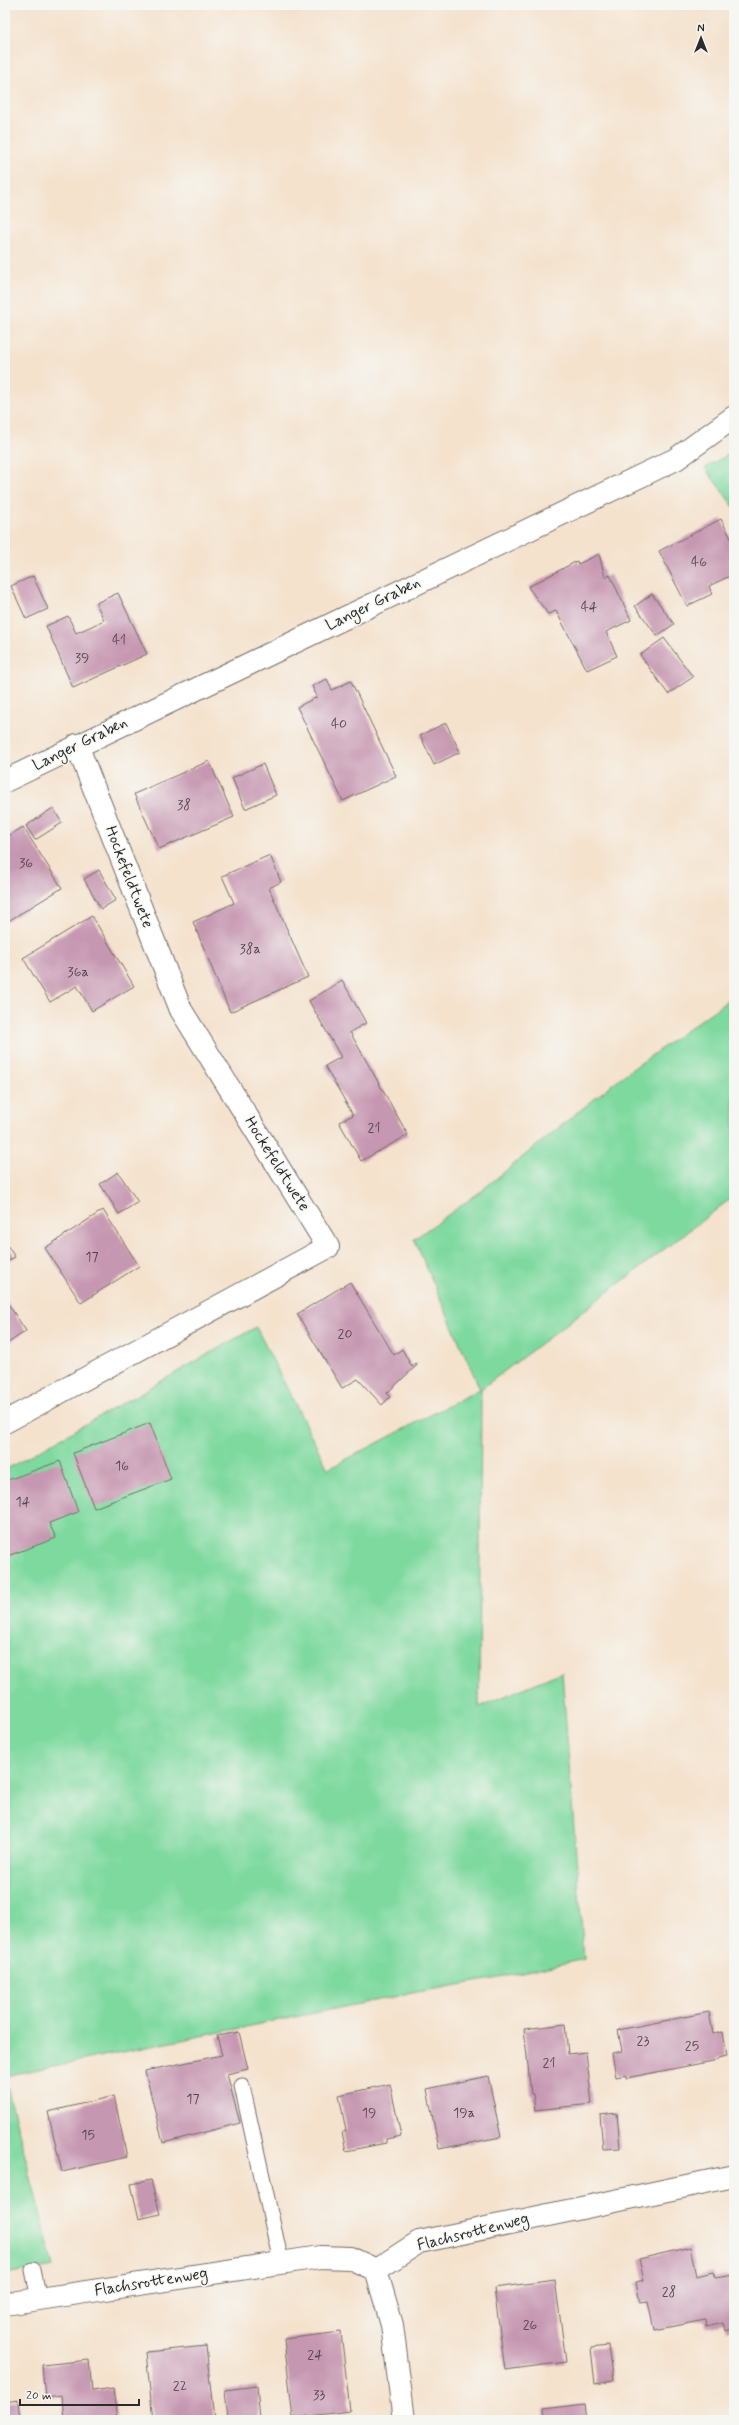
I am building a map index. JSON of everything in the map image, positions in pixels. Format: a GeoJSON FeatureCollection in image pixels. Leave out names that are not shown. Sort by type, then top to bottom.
{"type":"FeatureCollection","features":[{"type":"Feature","properties":{"kind":"street","name":"Langer Graben"},"geometry":{"type":"LineString","coordinates":[[5,781],[77,745],[676,459],[734,417]]}},
{"type":"Feature","properties":{"kind":"street","name":"Hockefeldtwete"},"geometry":{"type":"LineString","coordinates":[[5,1422],[328,1247],[181,1010],[77,745]]}},
{"type":"Feature","properties":{"kind":"street","name":"Flachsrottenweg"},"geometry":{"type":"LineString","coordinates":[[5,2304],[320,2256],[350,2258],[376,2270],[419,2242],[734,2176]]}},
{"type":"Feature","properties":{"kind":"street"},"geometry":{"type":"LineString","coordinates":[[376,2270],[392,2325],[404,2420]]}},
{"type":"Feature","properties":{"kind":"lane"},"geometry":{"type":"LineString","coordinates":[[242,2086],[281,2262]]}},
{"type":"Feature","properties":{"kind":"lane"},"geometry":{"type":"LineString","coordinates":[[33,2270],[39,2299]]}},
{"type":"Feature","properties":{"kind":"green space"},"geometry":{"type":"Polygon","coordinates":[[[734,451],[734,507],[705,468],[734,451]]]}},
{"type":"Feature","properties":{"kind":"green space"},"geometry":{"type":"Polygon","coordinates":[[[734,996],[734,1196],[481,1389],[479,1707],[562,1672],[584,1959],[499,1978],[418,1992],[5,2076],[5,1470],[256,1327],[328,1469],[480,1389],[414,1239],[476,1195],[620,1078],[734,996]]]}},
{"type":"Feature","properties":{"kind":"green space"},"geometry":{"type":"Polygon","coordinates":[[[5,2079],[54,2266],[5,2274],[5,2079]]]}},
{"type":"Feature","properties":{"kind":"building"},"geometry":{"type":"Polygon","coordinates":[[[721,519],[734,544],[734,574],[709,586],[712,594],[687,606],[659,551],[721,519]]]}},
{"type":"Feature","properties":{"kind":"building"},"geometry":{"type":"Polygon","coordinates":[[[599,554],[605,577],[610,575],[631,620],[606,632],[617,656],[587,670],[556,611],[548,614],[528,587],[577,561],[578,564],[599,554]]]}},
{"type":"Feature","properties":{"kind":"building"},"geometry":{"type":"Polygon","coordinates":[[[33,576],[48,609],[26,619],[11,586],[33,576]]]}},
{"type":"Feature","properties":{"kind":"building"},"geometry":{"type":"Polygon","coordinates":[[[118,593],[147,654],[73,688],[46,626],[68,616],[76,633],[92,626],[104,620],[96,603],[118,593]]]}},
{"type":"Feature","properties":{"kind":"building"},"geometry":{"type":"Polygon","coordinates":[[[652,594],[674,624],[657,636],[635,606],[652,594]]]}},
{"type":"Feature","properties":{"kind":"building"},"geometry":{"type":"Polygon","coordinates":[[[664,638],[693,677],[668,694],[640,655],[664,638]]]}},
{"type":"Feature","properties":{"kind":"building"},"geometry":{"type":"Polygon","coordinates":[[[327,679],[332,690],[351,681],[396,776],[343,801],[297,707],[317,697],[312,686],[327,679]]]}},
{"type":"Feature","properties":{"kind":"building"},"geometry":{"type":"Polygon","coordinates":[[[446,723],[460,752],[434,765],[420,735],[446,723]]]}},
{"type":"Feature","properties":{"kind":"building"},"geometry":{"type":"Polygon","coordinates":[[[209,761],[234,817],[159,849],[134,794],[209,761]]]}},
{"type":"Feature","properties":{"kind":"building"},"geometry":{"type":"Polygon","coordinates":[[[263,764],[276,795],[245,809],[232,778],[263,764]]]}},
{"type":"Feature","properties":{"kind":"building"},"geometry":{"type":"Polygon","coordinates":[[[53,808],[62,823],[35,840],[26,826],[53,808]]]}},
{"type":"Feature","properties":{"kind":"building"},"geometry":{"type":"Polygon","coordinates":[[[23,827],[62,888],[5,923],[5,838],[23,827]]]}},
{"type":"Feature","properties":{"kind":"building"},"geometry":{"type":"Polygon","coordinates":[[[270,855],[281,882],[269,888],[308,977],[230,1012],[193,922],[234,903],[222,876],[270,855]]]}},
{"type":"Feature","properties":{"kind":"building"},"geometry":{"type":"Polygon","coordinates":[[[99,870],[116,900],[101,909],[84,879],[99,870]]]}},
{"type":"Feature","properties":{"kind":"building"},"geometry":{"type":"Polygon","coordinates":[[[92,916],[134,986],[92,1011],[77,986],[50,1002],[23,958],[92,916]]]}},
{"type":"Feature","properties":{"kind":"building"},"geometry":{"type":"Polygon","coordinates":[[[342,980],[366,1023],[350,1032],[408,1135],[361,1161],[339,1122],[353,1115],[325,1066],[341,1057],[309,1001],[342,980]]]}},
{"type":"Feature","properties":{"kind":"building"},"geometry":{"type":"Polygon","coordinates":[[[118,1172],[138,1202],[119,1214],[100,1184],[118,1172]]]}},
{"type":"Feature","properties":{"kind":"building"},"geometry":{"type":"Polygon","coordinates":[[[103,1210],[139,1266],[81,1303],[45,1248],[103,1210]]]}},
{"type":"Feature","properties":{"kind":"building"},"geometry":{"type":"Polygon","coordinates":[[[5,1242],[15,1257],[5,1263],[5,1242]]]}},
{"type":"Feature","properties":{"kind":"building"},"geometry":{"type":"Polygon","coordinates":[[[350,1282],[394,1355],[402,1349],[412,1367],[416,1363],[417,1365],[387,1393],[390,1397],[382,1405],[358,1379],[342,1388],[297,1314],[350,1282]]]}},
{"type":"Feature","properties":{"kind":"building"},"geometry":{"type":"Polygon","coordinates":[[[5,1299],[26,1331],[5,1345],[5,1299]]]}},
{"type":"Feature","properties":{"kind":"building"},"geometry":{"type":"Polygon","coordinates":[[[150,1423],[171,1479],[94,1508],[73,1453],[150,1423]]]}},
{"type":"Feature","properties":{"kind":"building"},"geometry":{"type":"Polygon","coordinates":[[[60,1461],[78,1512],[49,1523],[56,1538],[5,1557],[5,1481],[60,1461]]]}},
{"type":"Feature","properties":{"kind":"building"},"geometry":{"type":"Polygon","coordinates":[[[709,2012],[713,2034],[723,2032],[727,2056],[718,2058],[718,2060],[626,2078],[626,2075],[616,2077],[612,2053],[622,2051],[618,2030],[709,2012]]]}},
{"type":"Feature","properties":{"kind":"building"},"geometry":{"type":"Polygon","coordinates":[[[565,2024],[568,2054],[586,2052],[592,2104],[535,2110],[533,2094],[531,2094],[524,2029],[565,2024]]]}},
{"type":"Feature","properties":{"kind":"building"},"geometry":{"type":"Polygon","coordinates":[[[239,2032],[248,2069],[227,2074],[240,2123],[163,2143],[145,2071],[222,2055],[217,2036],[239,2032]]]}},
{"type":"Feature","properties":{"kind":"building"},"geometry":{"type":"Polygon","coordinates":[[[488,2076],[501,2137],[439,2149],[427,2089],[488,2076]]]}},
{"type":"Feature","properties":{"kind":"building"},"geometry":{"type":"Polygon","coordinates":[[[390,2084],[401,2136],[386,2139],[386,2143],[346,2151],[342,2132],[346,2131],[339,2095],[390,2084]]]}},
{"type":"Feature","properties":{"kind":"building"},"geometry":{"type":"Polygon","coordinates":[[[114,2096],[127,2157],[62,2172],[48,2112],[114,2096]]]}},
{"type":"Feature","properties":{"kind":"building"},"geometry":{"type":"Polygon","coordinates":[[[617,2113],[620,2148],[603,2149],[600,2115],[617,2113]]]}},
{"type":"Feature","properties":{"kind":"building"},"geometry":{"type":"Polygon","coordinates":[[[151,2180],[160,2214],[139,2219],[131,2184],[151,2180]]]}},
{"type":"Feature","properties":{"kind":"building"},"geometry":{"type":"Polygon","coordinates":[[[690,2247],[696,2276],[713,2272],[715,2278],[734,2275],[734,2329],[726,2331],[724,2323],[706,2327],[705,2320],[654,2330],[648,2302],[640,2303],[636,2282],[644,2280],[639,2259],[690,2247]]]}},
{"type":"Feature","properties":{"kind":"building"},"geometry":{"type":"Polygon","coordinates":[[[555,2280],[566,2362],[505,2370],[494,2288],[555,2280]]]}},
{"type":"Feature","properties":{"kind":"building"},"geometry":{"type":"Polygon","coordinates":[[[341,2332],[350,2411],[293,2418],[284,2339],[341,2332]]]}},
{"type":"Feature","properties":{"kind":"building"},"geometry":{"type":"Polygon","coordinates":[[[206,2346],[214,2420],[153,2420],[146,2352],[206,2346]]]}},
{"type":"Feature","properties":{"kind":"building"},"geometry":{"type":"Polygon","coordinates":[[[608,2346],[613,2381],[595,2384],[591,2348],[608,2346]]]}},
{"type":"Feature","properties":{"kind":"building"},"geometry":{"type":"Polygon","coordinates":[[[89,2360],[92,2391],[113,2388],[117,2420],[64,2420],[62,2396],[45,2398],[42,2365],[89,2360]]]}},
{"type":"Feature","properties":{"kind":"building"},"geometry":{"type":"Polygon","coordinates":[[[257,2386],[260,2420],[228,2420],[225,2390],[257,2386]]]}},
{"type":"Feature","properties":{"kind":"building"},"geometry":{"type":"Polygon","coordinates":[[[18,2400],[20,2420],[5,2420],[5,2402],[18,2400]]]}},
{"type":"Feature","properties":{"kind":"building"},"geometry":{"type":"Polygon","coordinates":[[[585,2404],[587,2420],[545,2420],[544,2409],[585,2404]]]}}]}
